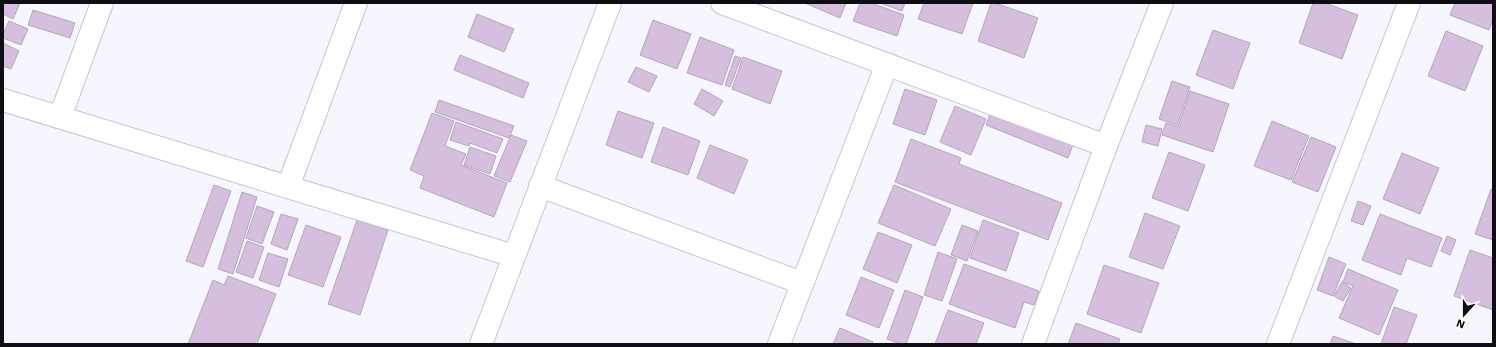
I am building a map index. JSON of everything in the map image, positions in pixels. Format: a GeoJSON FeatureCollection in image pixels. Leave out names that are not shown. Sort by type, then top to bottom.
{"type":"FeatureCollection","features":[{"type":"Feature","properties":{"kind":"street"},"geometry":{"type":"LineString","coordinates":[[60,117],[102,3]]}},
{"type":"Feature","properties":{"kind":"street"},"geometry":{"type":"LineString","coordinates":[[288,187],[356,3]]}},
{"type":"Feature","properties":{"kind":"street"},"geometry":{"type":"LineString","coordinates":[[481,344],[610,3]]}},
{"type":"Feature","properties":{"kind":"street"},"geometry":{"type":"LineString","coordinates":[[722,3],[1106,146]]}},
{"type":"Feature","properties":{"kind":"street"},"geometry":{"type":"LineString","coordinates":[[1032,344],[1106,146],[1162,3]]}},
{"type":"Feature","properties":{"kind":"street"},"geometry":{"type":"LineString","coordinates":[[1278,344],[1409,3]]}},
{"type":"Feature","properties":{"kind":"street"},"geometry":{"type":"LineString","coordinates":[[779,344],[887,64]]}},
{"type":"Feature","properties":{"kind":"street"},"geometry":{"type":"LineString","coordinates":[[3,100],[514,256]]}},
{"type":"Feature","properties":{"kind":"street"},"geometry":{"type":"LineString","coordinates":[[540,186],[802,283]]}},
{"type":"Feature","properties":{"kind":"building"},"geometry":{"type":"Polygon","coordinates":[[[3,3],[20,3],[13,19],[3,14],[3,3]]]}},
{"type":"Feature","properties":{"kind":"building"},"geometry":{"type":"Polygon","coordinates":[[[805,3],[846,3],[840,18],[805,3]]]}},
{"type":"Feature","properties":{"kind":"building"},"geometry":{"type":"Polygon","coordinates":[[[860,3],[871,3],[904,15],[897,36],[853,21],[860,3]]]}},
{"type":"Feature","properties":{"kind":"building"},"geometry":{"type":"Polygon","coordinates":[[[880,3],[905,3],[902,11],[880,3]]]}},
{"type":"Feature","properties":{"kind":"building"},"geometry":{"type":"Polygon","coordinates":[[[924,3],[973,3],[962,34],[918,19],[924,3]]]}},
{"type":"Feature","properties":{"kind":"building"},"geometry":{"type":"Polygon","coordinates":[[[991,3],[995,3],[1038,18],[1024,58],[978,41],[991,3]]]}},
{"type":"Feature","properties":{"kind":"building"},"geometry":{"type":"Polygon","coordinates":[[[1313,3],[1325,3],[1358,15],[1342,59],[1299,43],[1313,3]]]}},
{"type":"Feature","properties":{"kind":"building"},"geometry":{"type":"Polygon","coordinates":[[[1455,3],[1493,3],[1493,20],[1489,30],[1450,15],[1455,3]]]}},
{"type":"Feature","properties":{"kind":"building"},"geometry":{"type":"Polygon","coordinates":[[[33,10],[75,23],[70,38],[28,25],[33,10]]]}},
{"type":"Feature","properties":{"kind":"building"},"geometry":{"type":"Polygon","coordinates":[[[477,14],[514,29],[504,52],[468,37],[477,14]]]}},
{"type":"Feature","properties":{"kind":"building"},"geometry":{"type":"Polygon","coordinates":[[[653,20],[691,34],[677,69],[640,55],[653,20]]]}},
{"type":"Feature","properties":{"kind":"building"},"geometry":{"type":"Polygon","coordinates":[[[9,21],[28,29],[21,45],[3,38],[3,34],[9,21]]]}},
{"type":"Feature","properties":{"kind":"building"},"geometry":{"type":"Polygon","coordinates":[[[1213,30],[1250,43],[1233,89],[1196,75],[1213,30]]]}},
{"type":"Feature","properties":{"kind":"building"},"geometry":{"type":"Polygon","coordinates":[[[1446,31],[1483,46],[1465,91],[1428,76],[1446,31]]]}},
{"type":"Feature","properties":{"kind":"building"},"geometry":{"type":"Polygon","coordinates":[[[700,37],[734,50],[722,85],[687,73],[700,37]]]}},
{"type":"Feature","properties":{"kind":"building"},"geometry":{"type":"Polygon","coordinates":[[[3,43],[19,51],[11,69],[3,66],[3,43]]]}},
{"type":"Feature","properties":{"kind":"building"},"geometry":{"type":"Polygon","coordinates":[[[460,55],[529,83],[523,98],[454,70],[460,55]]]}},
{"type":"Feature","properties":{"kind":"building"},"geometry":{"type":"Polygon","coordinates":[[[735,56],[741,58],[730,87],[725,85],[735,56]]]}},
{"type":"Feature","properties":{"kind":"building"},"geometry":{"type":"Polygon","coordinates":[[[743,57],[782,71],[770,104],[732,89],[743,57]]]}},
{"type":"Feature","properties":{"kind":"building"},"geometry":{"type":"Polygon","coordinates":[[[636,67],[657,76],[649,92],[628,82],[636,67]]]}},
{"type":"Feature","properties":{"kind":"building"},"geometry":{"type":"Polygon","coordinates":[[[1172,81],[1190,87],[1177,125],[1159,119],[1172,81]]]}},
{"type":"Feature","properties":{"kind":"building"},"geometry":{"type":"Polygon","coordinates":[[[702,89],[723,101],[714,116],[694,104],[702,89]]]}},
{"type":"Feature","properties":{"kind":"building"},"geometry":{"type":"Polygon","coordinates":[[[905,89],[937,100],[925,135],[893,124],[905,89]]]}},
{"type":"Feature","properties":{"kind":"building"},"geometry":{"type":"Polygon","coordinates":[[[1190,91],[1229,104],[1213,152],[1162,135],[1166,123],[1178,127],[1190,91]]]}},
{"type":"Feature","properties":{"kind":"building"},"geometry":{"type":"Polygon","coordinates":[[[439,100],[514,126],[509,138],[435,112],[439,100]]]}},
{"type":"Feature","properties":{"kind":"building"},"geometry":{"type":"Polygon","coordinates":[[[955,106],[986,119],[971,155],[940,142],[955,106]]]}},
{"type":"Feature","properties":{"kind":"building"},"geometry":{"type":"Polygon","coordinates":[[[992,109],[1074,142],[1068,158],[986,125],[992,109]]]}},
{"type":"Feature","properties":{"kind":"building"},"geometry":{"type":"Polygon","coordinates":[[[618,111],[654,123],[642,158],[606,145],[618,111]]]}},
{"type":"Feature","properties":{"kind":"building"},"geometry":{"type":"Polygon","coordinates":[[[432,113],[454,121],[445,146],[466,154],[461,165],[507,183],[494,217],[420,188],[424,176],[410,170],[432,113]]]}},
{"type":"Feature","properties":{"kind":"building"},"geometry":{"type":"Polygon","coordinates":[[[1272,121],[1309,136],[1291,180],[1254,166],[1272,121]]]}},
{"type":"Feature","properties":{"kind":"building"},"geometry":{"type":"Polygon","coordinates":[[[456,122],[503,139],[497,153],[470,143],[469,146],[450,140],[456,122]]]}},
{"type":"Feature","properties":{"kind":"building"},"geometry":{"type":"Polygon","coordinates":[[[1146,125],[1162,129],[1158,146],[1142,142],[1146,125]]]}},
{"type":"Feature","properties":{"kind":"building"},"geometry":{"type":"Polygon","coordinates":[[[663,127],[700,141],[688,175],[651,162],[663,127]]]}},
{"type":"Feature","properties":{"kind":"building"},"geometry":{"type":"Polygon","coordinates":[[[511,135],[527,141],[510,182],[494,176],[511,135]]]}},
{"type":"Feature","properties":{"kind":"building"},"geometry":{"type":"Polygon","coordinates":[[[1311,137],[1336,147],[1318,192],[1292,182],[1311,137]]]}},
{"type":"Feature","properties":{"kind":"building"},"geometry":{"type":"Polygon","coordinates":[[[911,139],[961,158],[959,164],[1062,203],[1048,240],[895,182],[911,139]]]}},
{"type":"Feature","properties":{"kind":"building"},"geometry":{"type":"Polygon","coordinates":[[[710,145],[748,160],[734,194],[697,178],[710,145]]]}},
{"type":"Feature","properties":{"kind":"building"},"geometry":{"type":"Polygon","coordinates":[[[470,147],[496,156],[490,174],[464,165],[470,147]]]}},
{"type":"Feature","properties":{"kind":"building"},"geometry":{"type":"Polygon","coordinates":[[[1169,152],[1205,165],[1188,211],[1152,198],[1169,152]]]}},
{"type":"Feature","properties":{"kind":"building"},"geometry":{"type":"Polygon","coordinates":[[[1402,153],[1439,168],[1420,214],[1383,199],[1402,153]]]}},
{"type":"Feature","properties":{"kind":"building"},"geometry":{"type":"Polygon","coordinates":[[[214,185],[231,191],[203,267],[186,261],[214,185]]]}},
{"type":"Feature","properties":{"kind":"building"},"geometry":{"type":"Polygon","coordinates":[[[894,185],[951,209],[935,246],[878,223],[894,185]]]}},
{"type":"Feature","properties":{"kind":"building"},"geometry":{"type":"Polygon","coordinates":[[[1491,189],[1493,190],[1493,240],[1475,234],[1491,189]]]}},
{"type":"Feature","properties":{"kind":"building"},"geometry":{"type":"Polygon","coordinates":[[[242,192],[257,197],[233,274],[218,269],[242,192]]]}},
{"type":"Feature","properties":{"kind":"building"},"geometry":{"type":"Polygon","coordinates":[[[1358,201],[1371,206],[1363,225],[1351,221],[1358,201]]]}},
{"type":"Feature","properties":{"kind":"building"},"geometry":{"type":"Polygon","coordinates":[[[257,206],[274,212],[262,244],[246,238],[257,206]]]}},
{"type":"Feature","properties":{"kind":"building"},"geometry":{"type":"Polygon","coordinates":[[[1145,213],[1180,226],[1163,269],[1129,257],[1145,213]]]}},
{"type":"Feature","properties":{"kind":"building"},"geometry":{"type":"Polygon","coordinates":[[[281,214],[298,219],[287,250],[271,244],[281,214]]]}},
{"type":"Feature","properties":{"kind":"building"},"geometry":{"type":"Polygon","coordinates":[[[1380,214],[1442,238],[1431,267],[1407,258],[1401,275],[1362,260],[1380,214]]]}},
{"type":"Feature","properties":{"kind":"building"},"geometry":{"type":"Polygon","coordinates":[[[357,220],[388,230],[360,315],[328,304],[357,220]]]}},
{"type":"Feature","properties":{"kind":"building"},"geometry":{"type":"Polygon","coordinates":[[[983,220],[1019,233],[1006,271],[970,258],[983,220]]]}},
{"type":"Feature","properties":{"kind":"building"},"geometry":{"type":"Polygon","coordinates":[[[306,225],[341,237],[323,287],[288,275],[306,225]]]}},
{"type":"Feature","properties":{"kind":"building"},"geometry":{"type":"Polygon","coordinates":[[[962,225],[978,231],[967,261],[951,255],[962,225]]]}},
{"type":"Feature","properties":{"kind":"building"},"geometry":{"type":"Polygon","coordinates":[[[878,232],[912,245],[897,283],[863,269],[878,232]]]}},
{"type":"Feature","properties":{"kind":"building"},"geometry":{"type":"Polygon","coordinates":[[[1447,236],[1456,240],[1450,255],[1441,251],[1447,236]]]}},
{"type":"Feature","properties":{"kind":"building"},"geometry":{"type":"Polygon","coordinates":[[[247,241],[264,247],[253,278],[236,272],[247,241]]]}},
{"type":"Feature","properties":{"kind":"building"},"geometry":{"type":"Polygon","coordinates":[[[1470,250],[1493,258],[1493,310],[1454,296],[1470,250]]]}},
{"type":"Feature","properties":{"kind":"building"},"geometry":{"type":"Polygon","coordinates":[[[938,252],[957,259],[942,301],[924,295],[938,252]]]}},
{"type":"Feature","properties":{"kind":"building"},"geometry":{"type":"Polygon","coordinates":[[[268,253],[288,259],[279,287],[259,280],[268,253]]]}},
{"type":"Feature","properties":{"kind":"building"},"geometry":{"type":"Polygon","coordinates":[[[1329,257],[1346,264],[1333,296],[1317,290],[1329,257]]]}},
{"type":"Feature","properties":{"kind":"building"},"geometry":{"type":"Polygon","coordinates":[[[964,264],[1039,291],[1034,305],[1024,302],[1015,328],[949,304],[964,264]]]}},
{"type":"Feature","properties":{"kind":"building"},"geometry":{"type":"Polygon","coordinates":[[[1104,265],[1159,283],[1141,333],[1087,314],[1104,265]]]}},
{"type":"Feature","properties":{"kind":"building"},"geometry":{"type":"Polygon","coordinates":[[[1348,269],[1398,290],[1379,335],[1339,318],[1353,286],[1343,282],[1348,269]]]}},
{"type":"Feature","properties":{"kind":"building"},"geometry":{"type":"Polygon","coordinates":[[[228,276],[276,294],[257,344],[188,344],[213,280],[224,285],[228,276]]]}},
{"type":"Feature","properties":{"kind":"building"},"geometry":{"type":"Polygon","coordinates":[[[861,277],[894,290],[879,328],[846,315],[861,277]]]}},
{"type":"Feature","properties":{"kind":"building"},"geometry":{"type":"Polygon","coordinates":[[[1342,282],[1351,288],[1343,301],[1334,296],[1342,282]]]}},
{"type":"Feature","properties":{"kind":"building"},"geometry":{"type":"Polygon","coordinates":[[[905,290],[923,297],[906,344],[901,344],[887,339],[905,290]]]}},
{"type":"Feature","properties":{"kind":"building"},"geometry":{"type":"Polygon","coordinates":[[[1394,307],[1417,315],[1406,344],[1381,344],[1394,307]]]}},
{"type":"Feature","properties":{"kind":"building"},"geometry":{"type":"Polygon","coordinates":[[[948,310],[984,323],[976,344],[935,344],[948,310]]]}},
{"type":"Feature","properties":{"kind":"building"},"geometry":{"type":"Polygon","coordinates":[[[1076,323],[1120,339],[1118,344],[1068,344],[1076,323]]]}},
{"type":"Feature","properties":{"kind":"building"},"geometry":{"type":"Polygon","coordinates":[[[840,328],[873,342],[872,344],[833,344],[840,328]]]}},
{"type":"Feature","properties":{"kind":"building"},"geometry":{"type":"Polygon","coordinates":[[[1333,336],[1356,344],[1330,344],[1333,336]]]}}]}
